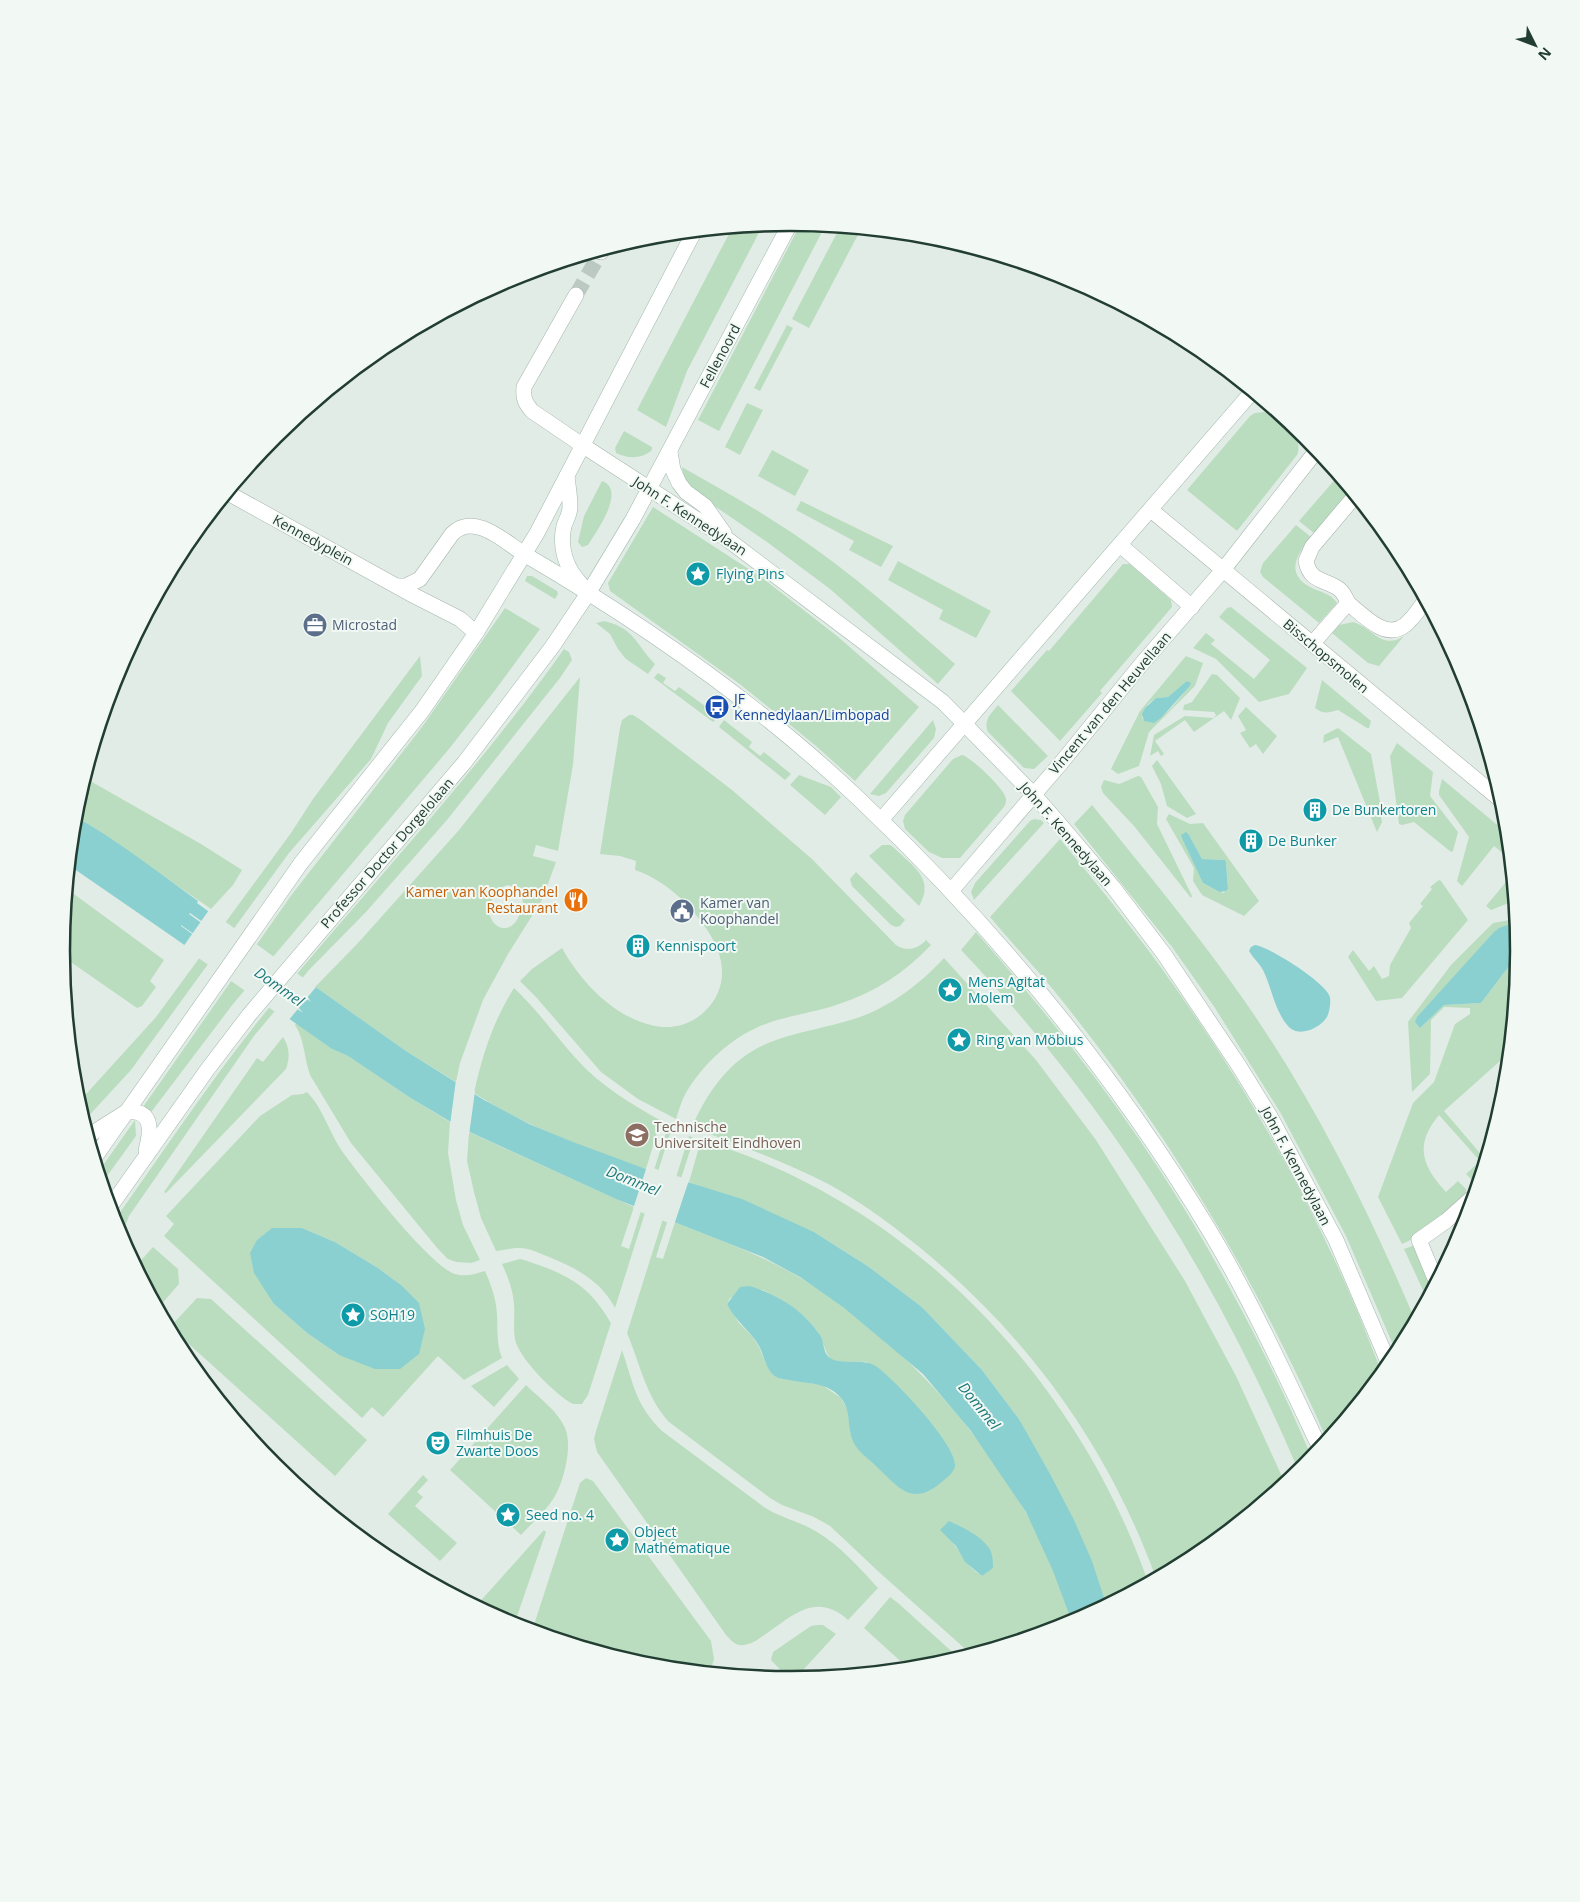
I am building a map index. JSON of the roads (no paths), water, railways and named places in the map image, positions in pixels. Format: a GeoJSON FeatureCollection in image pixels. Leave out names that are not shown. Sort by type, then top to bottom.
{"type":"FeatureCollection","features":[{"type":"Feature","properties":{"kind":"main road","name":"Fellenoord"},"geometry":{"type":"LineString","coordinates":[[649,490],[786,231]]}},
{"type":"Feature","properties":{"kind":"main road"},"geometry":{"type":"LineString","coordinates":[[99,1150],[301,863],[422,711],[476,633],[524,554],[691,238]]}},
{"type":"Feature","properties":{"kind":"main road"},"geometry":{"type":"LineString","coordinates":[[576,295],[524,387],[523,397],[532,411],[582,445]]}},
{"type":"Feature","properties":{"kind":"main road"},"geometry":{"type":"LineString","coordinates":[[881,820],[1248,396]]}},
{"type":"Feature","properties":{"kind":"main road","name":"John F. Kennedylaan"},"geometry":{"type":"LineString","coordinates":[[582,445],[727,539],[943,702],[1034,794],[1113,887],[1164,954],[1195,997],[1244,1074],[1271,1118],[1331,1232],[1357,1287],[1386,1356]]}},
{"type":"Feature","properties":{"kind":"main road"},"geometry":{"type":"LineString","coordinates":[[670,452],[673,470],[679,484],[686,492],[706,506],[727,539]]}},
{"type":"Feature","properties":{"kind":"main road","name":"Vincent van den Heuvellaan"},"geometry":{"type":"LineString","coordinates":[[951,891],[1223,570],[1312,456]]}},
{"type":"Feature","properties":{"kind":"main road"},"geometry":{"type":"LineString","coordinates":[[566,476],[571,509],[564,525],[563,548],[575,578],[590,592]]}},
{"type":"Feature","properties":{"kind":"main road","name":"Professor Doctor Dorgelolaan"},"geometry":{"type":"LineString","coordinates":[[115,1200],[248,1015],[464,763],[552,647],[590,592],[649,490]]}},
{"type":"Feature","properties":{"kind":"main road","name":"Kennedyplein"},"geometry":{"type":"LineString","coordinates":[[233,496],[460,619],[476,633]]}},
{"type":"Feature","properties":{"kind":"main road"},"geometry":{"type":"LineString","coordinates":[[1351,501],[1312,547],[1306,562],[1311,574],[1322,582],[1341,590],[1348,603],[1380,628],[1393,631],[1399,629],[1422,606]]}},
{"type":"Feature","properties":{"kind":"main road","name":"Bisschopsmolen"},"geometry":{"type":"LineString","coordinates":[[1151,510],[1491,791]]}},
{"type":"Feature","properties":{"kind":"main road"},"geometry":{"type":"LineString","coordinates":[[398,586],[406,586],[420,580],[457,529],[467,525],[476,525],[590,592],[673,650],[779,729],[852,792],[951,891],[1010,957],[1054,1008],[1112,1084],[1150,1138],[1210,1232],[1265,1332],[1317,1441]]}},
{"type":"Feature","properties":{"kind":"main road"},"geometry":{"type":"LineString","coordinates":[[1120,545],[1192,607]]}},
{"type":"Feature","properties":{"kind":"main road"},"geometry":{"type":"LineString","coordinates":[[1312,644],[1348,603]]}},
{"type":"Feature","properties":{"kind":"main road"},"geometry":{"type":"LineString","coordinates":[[94,1132],[126,1112],[138,1112],[145,1117],[151,1130],[144,1159]]}},
{"type":"Feature","properties":{"kind":"main road"},"geometry":{"type":"LineString","coordinates":[[1433,1274],[1419,1240],[1446,1221],[1463,1206]]}},
{"type":"Feature","properties":{"kind":"water"},"geometry":{"type":"Polygon","coordinates":[[[1187,681],[1191,683],[1189,687],[1162,717],[1154,723],[1144,721],[1142,714],[1145,708],[1156,698],[1168,697],[1187,681]]]}},
{"type":"Feature","properties":{"kind":"water","name":"Dommel"},"geometry":{"type":"Polygon","coordinates":[[[82,821],[138,857],[198,901],[197,903],[208,911],[406,1051],[484,1100],[529,1124],[573,1142],[646,1169],[742,1199],[814,1232],[869,1267],[922,1307],[982,1370],[1019,1419],[1074,1520],[1092,1561],[1104,1599],[1069,1615],[1053,1571],[1026,1512],[971,1431],[923,1374],[843,1307],[800,1277],[763,1257],[616,1199],[461,1128],[409,1097],[348,1056],[332,1049],[75,869],[82,821]],[[190,913],[189,914],[311,1002],[307,996],[190,913]],[[181,925],[303,1013],[298,1007],[181,925]]]}},
{"type":"Feature","properties":{"kind":"water"},"geometry":{"type":"Polygon","coordinates":[[[1186,832],[1202,859],[1225,860],[1228,889],[1226,891],[1220,892],[1203,883],[1181,835],[1186,832]]]}},
{"type":"Feature","properties":{"kind":"water"},"geometry":{"type":"Polygon","coordinates":[[[1509,925],[1509,966],[1481,1003],[1444,1005],[1420,1028],[1415,1022],[1417,1017],[1499,928],[1509,925]]]}},
{"type":"Feature","properties":{"kind":"water"},"geometry":{"type":"Polygon","coordinates":[[[1255,945],[1272,952],[1297,967],[1320,984],[1327,992],[1330,998],[1329,1011],[1327,1017],[1319,1025],[1303,1032],[1292,1030],[1283,1020],[1263,970],[1249,951],[1255,945]]]}},
{"type":"Feature","properties":{"kind":"water"},"geometry":{"type":"Polygon","coordinates":[[[272,1228],[302,1228],[335,1242],[378,1268],[401,1285],[419,1303],[425,1329],[419,1354],[400,1369],[375,1369],[339,1355],[307,1333],[274,1304],[254,1273],[250,1253],[257,1240],[272,1228]]]}},
{"type":"Feature","properties":{"kind":"water"},"geometry":{"type":"Polygon","coordinates":[[[750,1286],[789,1304],[806,1318],[820,1335],[826,1353],[831,1359],[844,1362],[865,1362],[877,1367],[886,1374],[924,1414],[946,1444],[953,1456],[955,1466],[951,1474],[924,1493],[915,1494],[907,1492],[892,1482],[857,1448],[851,1436],[848,1413],[841,1398],[836,1393],[824,1386],[779,1378],[770,1372],[755,1340],[727,1304],[740,1287],[750,1286]]]}},
{"type":"Feature","properties":{"kind":"water"},"geometry":{"type":"Polygon","coordinates":[[[949,1521],[970,1532],[985,1543],[991,1553],[993,1568],[982,1576],[965,1562],[956,1546],[940,1530],[949,1521]]]}},
{"type":"Feature","properties":{"kind":"tunnel"},"geometry":{"type":"LineString","coordinates":[[576,295],[598,258]]}},
{"type":"Feature","properties":{"kind":"place","name":"Flying Pins"},"geometry":{"type":"Point","coordinates":[698,574]}},
{"type":"Feature","properties":{"kind":"place","name":"Microstad"},"geometry":{"type":"Point","coordinates":[315,625]}},
{"type":"Feature","properties":{"kind":"place","name":"JF Kennedylaan/Limbopad"},"geometry":{"type":"Point","coordinates":[717,707]}},
{"type":"Feature","properties":{"kind":"place","name":"De Bunkertoren"},"geometry":{"type":"Point","coordinates":[1315,810]}},
{"type":"Feature","properties":{"kind":"place","name":"De Bunker"},"geometry":{"type":"Point","coordinates":[1251,841]}},
{"type":"Feature","properties":{"kind":"place","name":"Kamer van Koophandel Restaurant"},"geometry":{"type":"Point","coordinates":[576,900]}},
{"type":"Feature","properties":{"kind":"place","name":"Kamer van Koophandel"},"geometry":{"type":"Point","coordinates":[682,911]}},
{"type":"Feature","properties":{"kind":"place","name":"Kennispoort"},"geometry":{"type":"Point","coordinates":[638,946]}},
{"type":"Feature","properties":{"kind":"place","name":"Mens Agitat Molem"},"geometry":{"type":"Point","coordinates":[950,990]}},
{"type":"Feature","properties":{"kind":"place","name":"Ring van Möbius"},"geometry":{"type":"Point","coordinates":[959,1040]}},
{"type":"Feature","properties":{"kind":"place","name":"Technische Universiteit Eindhoven"},"geometry":{"type":"Point","coordinates":[637,1135]}},
{"type":"Feature","properties":{"kind":"place","name":"SOH19"},"geometry":{"type":"Point","coordinates":[353,1315]}},
{"type":"Feature","properties":{"kind":"place","name":"Filmhuis De Zwarte Doos"},"geometry":{"type":"Point","coordinates":[438,1443]}},
{"type":"Feature","properties":{"kind":"place","name":"Seed no. 4"},"geometry":{"type":"Point","coordinates":[508,1515]}},
{"type":"Feature","properties":{"kind":"place","name":"Object Mathématique"},"geometry":{"type":"Point","coordinates":[617,1540]}}]}
